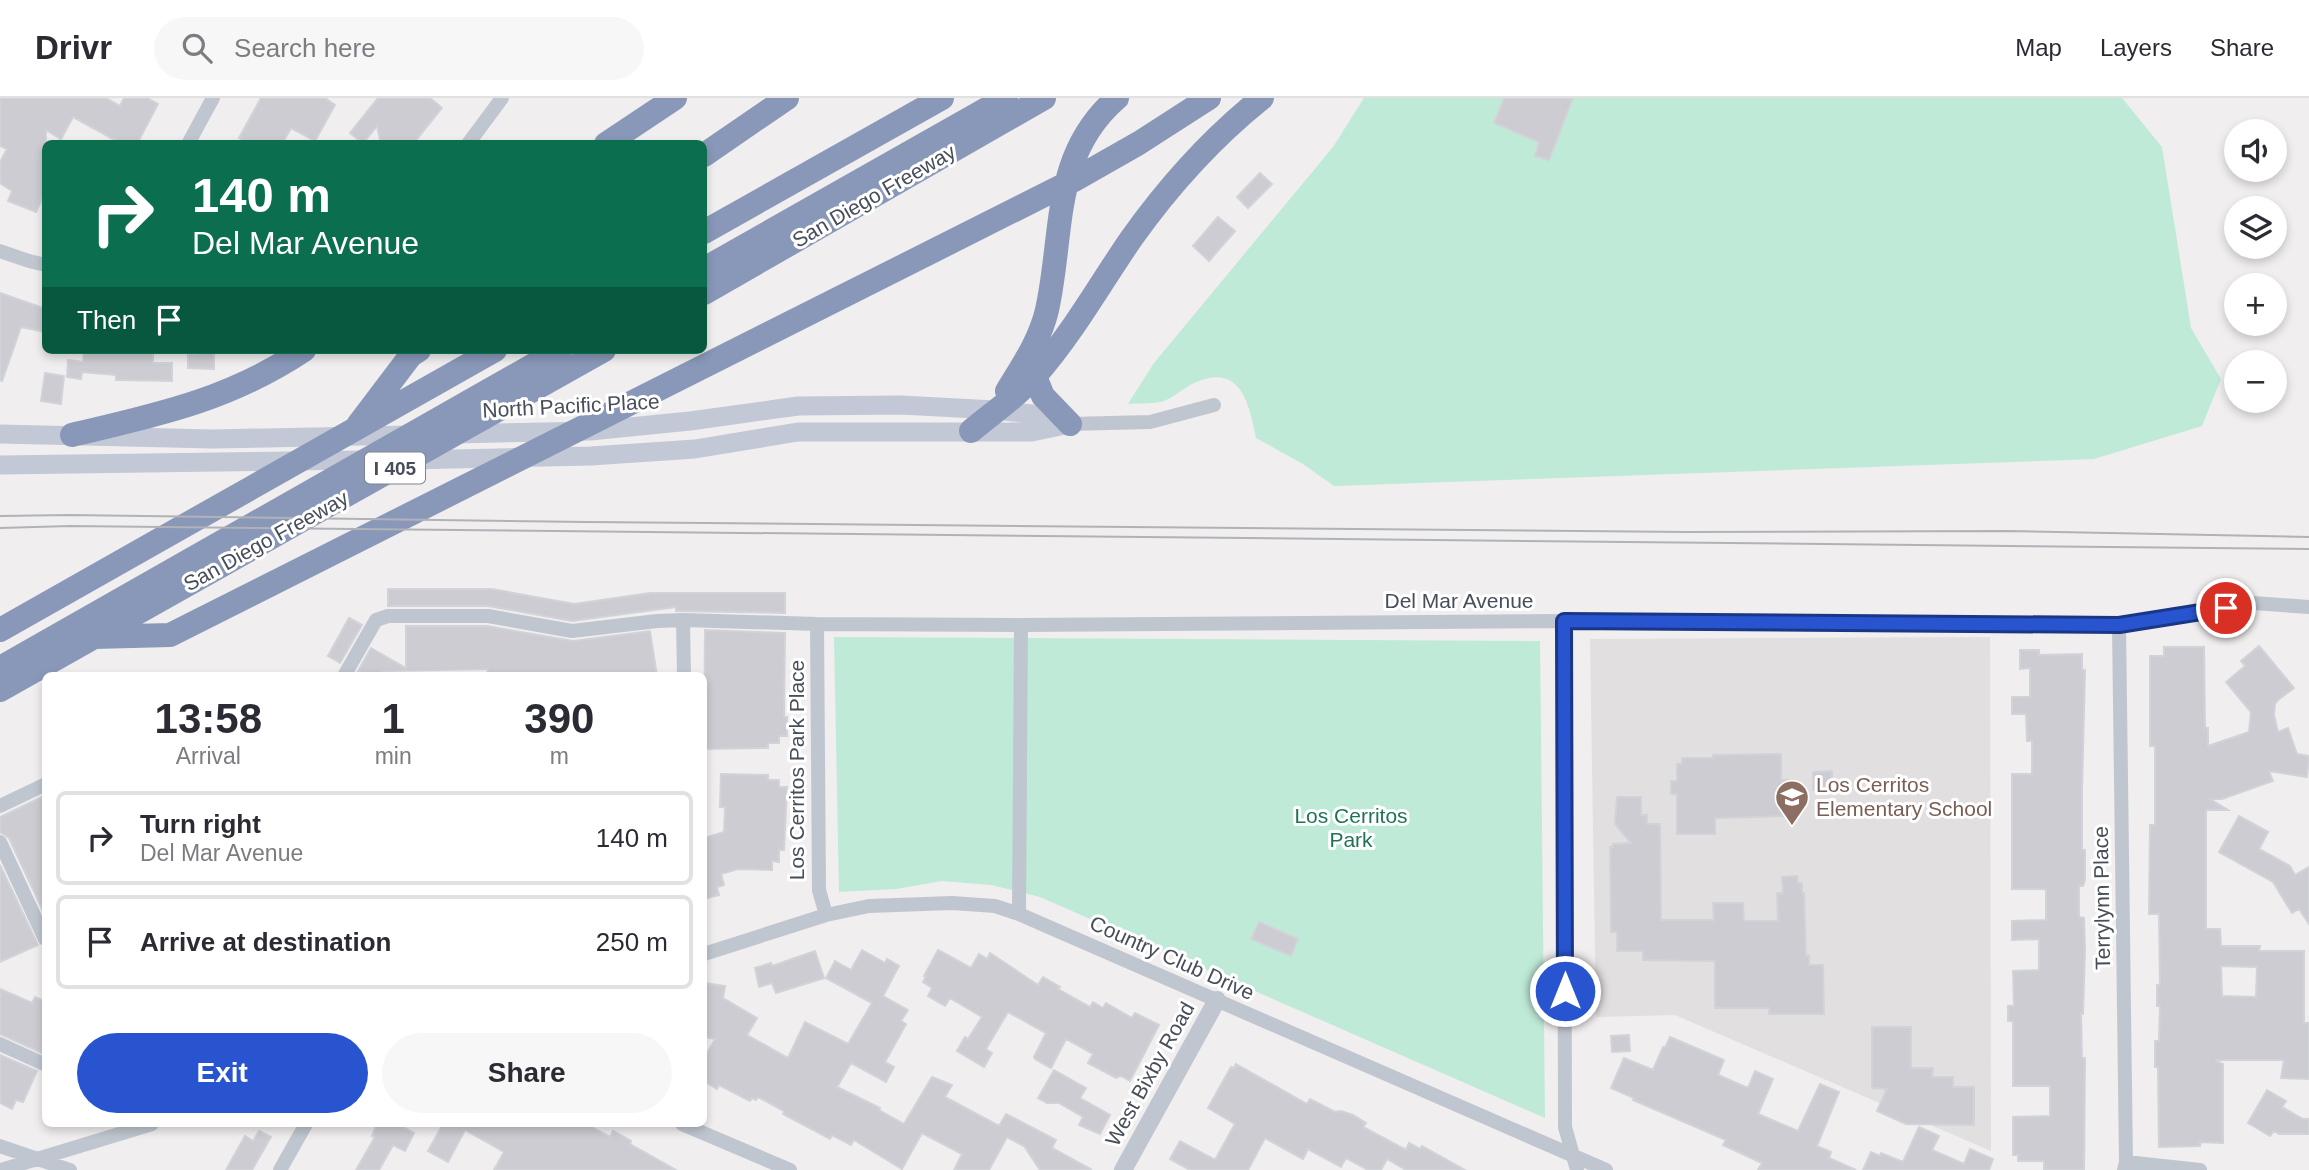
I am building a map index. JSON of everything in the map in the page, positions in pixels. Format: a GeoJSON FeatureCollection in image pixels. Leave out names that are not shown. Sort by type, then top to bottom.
{"type":"FeatureCollection","features":[{"type":"Feature","properties":{"kind":"highway"},"geometry":{"type":"LineString","coordinates":[[603,140],[657,98]]}},
{"type":"Feature","properties":{"kind":"highway"},"geometry":{"type":"LineString","coordinates":[[612,140],[675,98]]}},
{"type":"Feature","properties":{"kind":"highway"},"geometry":{"type":"LineString","coordinates":[[707,153],[787,98]]}},
{"type":"Feature","properties":{"kind":"highway"},"geometry":{"type":"LineString","coordinates":[[707,230],[942,98]]}},
{"type":"Feature","properties":{"kind":"highway"},"geometry":{"type":"LineString","coordinates":[[707,255],[982,98]]}},
{"type":"Feature","properties":{"kind":"highway"},"geometry":{"type":"LineString","coordinates":[[707,268],[1006,98]]}},
{"type":"Feature","properties":{"kind":"highway","name":"San Diego Freeway"},"geometry":{"type":"LineString","coordinates":[[707,291],[1044,98]]}},
{"type":"Feature","properties":{"kind":"highway"},"geometry":{"type":"LineString","coordinates":[[1070,424],[1043,396],[1031,367],[1035,344],[1046,312],[1060,218],[1073,158],[1090,126],[1117,98]]}},
{"type":"Feature","properties":{"kind":"highway"},"geometry":{"type":"LineString","coordinates":[[94,637],[170,635],[1074,180],[1139,143],[1209,98]]}},
{"type":"Feature","properties":{"kind":"highway"},"geometry":{"type":"LineString","coordinates":[[971,431],[995,410],[1031,367],[1065,338],[1150,214],[1203,152],[1262,98]]}},
{"type":"Feature","properties":{"kind":"highway"},"geometry":{"type":"LineString","coordinates":[[72,435],[172,411],[216,397],[280,366],[298,354]]}},
{"type":"Feature","properties":{"kind":"highway"},"geometry":{"type":"LineString","coordinates":[[351,434],[414,354]]}},
{"type":"Feature","properties":{"kind":"highway"},"geometry":{"type":"LineString","coordinates":[[0,668],[159,578],[529,354]]}},
{"type":"Feature","properties":{"kind":"highway"},"geometry":{"type":"LineString","coordinates":[[0,653],[529,354]]}},
{"type":"Feature","properties":{"kind":"highway","name":"I 405"},"geometry":{"type":"LineString","coordinates":[[0,631],[473,363],[529,354]]}},
{"type":"Feature","properties":{"kind":"highway","name":"San Diego Freeway"},"geometry":{"type":"LineString","coordinates":[[0,690],[595,355]]}},
{"type":"Feature","properties":{"kind":"main road","name":"North Pacific Place"},"geometry":{"type":"LineString","coordinates":[[0,434],[213,439],[590,431],[798,406],[901,405],[1032,414],[1070,424]]}},
{"type":"Feature","properties":{"kind":"main road","name":"North Pacific Place"},"geometry":{"type":"LineString","coordinates":[[0,465],[591,456],[695,449],[798,432],[1032,432],[1070,424]]}},
{"type":"Feature","properties":{"kind":"street"},"geometry":{"type":"LineString","coordinates":[[190,140],[212,98]]}},
{"type":"Feature","properties":{"kind":"street"},"geometry":{"type":"LineString","coordinates":[[471,140],[502,98]]}},
{"type":"Feature","properties":{"kind":"street"},"geometry":{"type":"LineString","coordinates":[[0,251],[42,264]]}},
{"type":"Feature","properties":{"kind":"street","name":"North Pacific Place"},"geometry":{"type":"LineString","coordinates":[[1070,424],[1150,422],[1214,405]]}},
{"type":"Feature","properties":{"kind":"street","name":"Del Mar Avenue"},"geometry":{"type":"LineString","coordinates":[[817,624],[1564,621],[2119,625],[2253,603],[2309,607]]}},
{"type":"Feature","properties":{"kind":"street"},"geometry":{"type":"LineString","coordinates":[[346,672],[376,620],[388,616],[488,616],[572,631],[683,620],[817,624]]}},
{"type":"Feature","properties":{"kind":"street"},"geometry":{"type":"LineString","coordinates":[[683,620],[684,672]]}},
{"type":"Feature","properties":{"kind":"street"},"geometry":{"type":"LineString","coordinates":[[1564,621],[1564,1128],[1577,1170]]}},
{"type":"Feature","properties":{"kind":"street","name":"Los Cerritos Park Place"},"geometry":{"type":"LineString","coordinates":[[817,624],[819,891],[826,915]]}},
{"type":"Feature","properties":{"kind":"street"},"geometry":{"type":"LineString","coordinates":[[1019,914],[1021,625]]}},
{"type":"Feature","properties":{"kind":"street","name":"Terrylynn Place"},"geometry":{"type":"LineString","coordinates":[[2119,625],[2125,1166]]}},
{"type":"Feature","properties":{"kind":"street"},"geometry":{"type":"LineString","coordinates":[[0,806],[42,786]]}},
{"type":"Feature","properties":{"kind":"street"},"geometry":{"type":"LineString","coordinates":[[0,842],[42,933]]}},
{"type":"Feature","properties":{"kind":"street","name":"Country Club Drive"},"geometry":{"type":"LineString","coordinates":[[707,953],[826,915],[869,906],[952,903],[995,906],[1019,914],[1606,1170]]}},
{"type":"Feature","properties":{"kind":"street","name":"West Bixby Road"},"geometry":{"type":"LineString","coordinates":[[1123,1170],[1217,1000]]}},
{"type":"Feature","properties":{"kind":"street"},"geometry":{"type":"LineString","coordinates":[[0,1044],[42,1063]]}},
{"type":"Feature","properties":{"kind":"street"},"geometry":{"type":"LineString","coordinates":[[1,1170],[142,1127]]}},
{"type":"Feature","properties":{"kind":"street"},"geometry":{"type":"LineString","coordinates":[[280,1170],[304,1127]]}},
{"type":"Feature","properties":{"kind":"street"},"geometry":{"type":"LineString","coordinates":[[689,1127],[790,1170]]}},
{"type":"Feature","properties":{"kind":"street"},"geometry":{"type":"LineString","coordinates":[[0,1146],[70,1170]]}},
{"type":"Feature","properties":{"kind":"street"},"geometry":{"type":"LineString","coordinates":[[2125,1166],[2200,1170]]}},
{"type":"Feature","properties":{"kind":"shaded area","name":"Los Cerritos Elementary School"},"geometry":{"type":"Polygon","coordinates":[[[1990,637],[1991,1151],[1675,1015],[1596,1017],[1590,639],[1990,637]]]}},
{"type":"Feature","properties":{"kind":"green space"},"geometry":{"type":"Polygon","coordinates":[[[1364,98],[2122,98],[2162,147],[2191,328],[2221,379],[2202,426],[2094,459],[1334,486],[1303,464],[1256,438],[1250,411],[1240,389],[1222,378],[1210,378],[1194,383],[1161,402],[1128,404],[1154,363],[1333,147],[1364,98]]]}},
{"type":"Feature","properties":{"kind":"green space","name":"Los Cerritos Park"},"geometry":{"type":"Polygon","coordinates":[[[834,637],[1540,641],[1545,1118],[1040,897],[991,885],[942,881],[896,889],[839,892],[834,637]]]}},
{"type":"Feature","properties":{"kind":"building"},"geometry":{"type":"Polygon","coordinates":[[[0,98],[106,98],[120,106],[124,98],[147,98],[158,104],[139,140],[115,140],[73,117],[61,139],[46,130],[46,140],[42,140],[42,199],[36,212],[8,201],[12,191],[0,183],[0,162],[7,149],[0,146],[0,98]]]}},
{"type":"Feature","properties":{"kind":"building"},"geometry":{"type":"Polygon","coordinates":[[[261,98],[325,98],[335,105],[316,140],[291,128],[284,140],[239,138],[261,98]]]}},
{"type":"Feature","properties":{"kind":"building"},"geometry":{"type":"Polygon","coordinates":[[[378,98],[430,98],[442,108],[416,140],[380,140],[377,126],[365,140],[359,140],[350,133],[378,98]]]}},
{"type":"Feature","properties":{"kind":"building"},"geometry":{"type":"Polygon","coordinates":[[[1504,98],[1573,98],[1549,160],[1535,156],[1539,142],[1494,123],[1504,98]]]}},
{"type":"Feature","properties":{"kind":"building"},"geometry":{"type":"Polygon","coordinates":[[[1260,173],[1272,184],[1248,208],[1237,197],[1260,173]]]}},
{"type":"Feature","properties":{"kind":"building"},"geometry":{"type":"Polygon","coordinates":[[[1218,217],[1235,231],[1209,261],[1193,246],[1218,217]]]}},
{"type":"Feature","properties":{"kind":"building"},"geometry":{"type":"Polygon","coordinates":[[[0,293],[42,308],[42,331],[21,327],[2,381],[0,293]]]}},
{"type":"Feature","properties":{"kind":"building"},"geometry":{"type":"Polygon","coordinates":[[[84,354],[153,354],[153,363],[172,363],[172,381],[116,380],[116,375],[82,372],[81,379],[67,377],[68,360],[83,362],[84,354]]]}},
{"type":"Feature","properties":{"kind":"building"},"geometry":{"type":"Polygon","coordinates":[[[188,354],[214,354],[214,369],[188,368],[188,354]]]}},
{"type":"Feature","properties":{"kind":"building"},"geometry":{"type":"Polygon","coordinates":[[[45,373],[64,376],[61,404],[41,401],[45,373]]]}},
{"type":"Feature","properties":{"kind":"building"},"geometry":{"type":"Polygon","coordinates":[[[388,589],[492,589],[574,604],[650,593],[785,593],[785,613],[676,611],[676,607],[572,621],[488,606],[388,606],[388,589]]]}},
{"type":"Feature","properties":{"kind":"building"},"geometry":{"type":"Polygon","coordinates":[[[349,618],[362,625],[340,663],[328,656],[349,618]]]}},
{"type":"Feature","properties":{"kind":"building"},"geometry":{"type":"Polygon","coordinates":[[[406,626],[487,626],[573,641],[650,631],[656,672],[488,672],[488,669],[358,672],[371,648],[406,668],[406,626]]]}},
{"type":"Feature","properties":{"kind":"building"},"geometry":{"type":"Polygon","coordinates":[[[705,630],[785,633],[784,717],[787,717],[787,736],[779,736],[779,743],[768,743],[768,748],[707,749],[707,672],[705,672],[705,630]]]}},
{"type":"Feature","properties":{"kind":"building"},"geometry":{"type":"Polygon","coordinates":[[[2259,646],[2294,688],[2275,704],[2274,715],[2278,732],[2288,728],[2297,754],[2309,756],[2307,777],[2269,771],[2273,781],[2222,799],[2210,799],[2228,810],[2206,810],[2206,929],[2220,929],[2221,946],[2260,946],[2259,951],[2304,951],[2304,1023],[2309,1023],[2309,1079],[2281,1078],[2284,1060],[2215,1060],[2223,1064],[2223,1143],[2200,1142],[2200,1146],[2159,1147],[2155,1041],[2159,1041],[2159,914],[2149,914],[2150,825],[2155,825],[2155,746],[2150,746],[2150,656],[2164,656],[2164,647],[2204,647],[2205,728],[2208,728],[2208,746],[2249,732],[2251,712],[2226,682],[2245,666],[2241,661],[2259,646]],[[2221,966],[2222,996],[2256,997],[2257,967],[2221,966]]]}},
{"type":"Feature","properties":{"kind":"building"},"geometry":{"type":"Polygon","coordinates":[[[2020,650],[2039,650],[2039,655],[2082,654],[2082,670],[2085,670],[2082,850],[2085,850],[2085,880],[2083,886],[2079,886],[2079,917],[2084,918],[2085,950],[2081,1014],[2082,1058],[2085,1058],[2084,1170],[2044,1170],[2044,1161],[2018,1161],[2018,1155],[2013,1155],[2013,1117],[2050,1116],[2050,1086],[2013,1086],[2013,1021],[2008,1021],[2008,1006],[2014,1006],[2013,971],[2039,970],[2039,939],[2012,940],[2012,921],[2046,920],[2046,889],[2012,889],[2012,774],[2032,774],[2032,741],[2027,741],[2026,714],[2012,714],[2012,697],[2030,697],[2030,668],[2020,669],[2020,650]]]}},
{"type":"Feature","properties":{"kind":"building"},"geometry":{"type":"Polygon","coordinates":[[[1781,754],[1781,780],[1788,780],[1788,816],[1715,818],[1715,834],[1677,834],[1677,794],[1671,794],[1671,781],[1677,781],[1677,764],[1682,764],[1682,758],[1781,754]]]}},
{"type":"Feature","properties":{"kind":"building"},"geometry":{"type":"Polygon","coordinates":[[[1832,771],[1832,789],[1813,790],[1813,772],[1832,771]]]}},
{"type":"Feature","properties":{"kind":"building"},"geometry":{"type":"Polygon","coordinates":[[[721,774],[768,775],[768,780],[779,780],[779,787],[787,787],[784,850],[779,850],[779,862],[772,861],[772,870],[738,869],[721,874],[724,885],[717,887],[719,895],[707,898],[707,837],[724,832],[725,807],[720,807],[721,774]]]}},
{"type":"Feature","properties":{"kind":"building"},"geometry":{"type":"Polygon","coordinates":[[[42,797],[42,908],[9,838],[0,832],[0,817],[42,797]]]}},
{"type":"Feature","properties":{"kind":"building"},"geometry":{"type":"Polygon","coordinates":[[[1617,797],[1641,797],[1641,815],[1647,815],[1647,824],[1660,824],[1661,920],[1714,920],[1713,903],[1743,903],[1744,921],[1778,921],[1777,893],[1783,893],[1782,877],[1797,876],[1804,893],[1806,956],[1809,956],[1809,965],[1823,965],[1824,1014],[1769,1014],[1769,1008],[1715,1008],[1715,961],[1643,960],[1643,951],[1617,951],[1617,932],[1611,932],[1610,847],[1613,847],[1613,844],[1631,843],[1615,824],[1617,797]]]}},
{"type":"Feature","properties":{"kind":"building"},"geometry":{"type":"Polygon","coordinates":[[[2239,816],[2268,832],[2259,849],[2290,866],[2295,875],[2309,867],[2309,924],[2299,909],[2292,913],[2273,882],[2219,852],[2239,816]]]}},
{"type":"Feature","properties":{"kind":"building"},"geometry":{"type":"Polygon","coordinates":[[[0,865],[38,945],[0,962],[0,865]]]}},
{"type":"Feature","properties":{"kind":"building"},"geometry":{"type":"Polygon","coordinates":[[[1259,922],[1298,939],[1291,956],[1251,939],[1259,922]]]}},
{"type":"Feature","properties":{"kind":"building"},"geometry":{"type":"Polygon","coordinates":[[[862,950],[885,963],[887,959],[899,966],[883,996],[908,1010],[901,1021],[906,1024],[885,1062],[894,1067],[886,1082],[851,1063],[837,1087],[880,1108],[879,1110],[904,1124],[932,1077],[952,1085],[945,1097],[999,1126],[1006,1114],[1056,1140],[1052,1148],[1092,1170],[1040,1170],[1024,1146],[1007,1137],[989,1170],[954,1170],[962,1154],[922,1133],[902,1169],[854,1140],[851,1145],[832,1135],[830,1139],[758,1097],[750,1101],[719,1085],[717,1089],[707,1083],[707,1054],[715,1039],[707,1038],[707,983],[725,986],[723,998],[757,1018],[747,1035],[788,1058],[805,1022],[848,1044],[872,1003],[826,978],[835,961],[851,970],[862,950]]]}},
{"type":"Feature","properties":{"kind":"building"},"geometry":{"type":"Polygon","coordinates":[[[938,950],[971,968],[979,954],[987,959],[990,953],[1038,985],[1043,977],[1090,1007],[1093,1002],[1103,1008],[1106,1003],[1132,1018],[1135,1013],[1159,1025],[1130,1081],[1121,1076],[1116,1078],[1088,1063],[1093,1054],[1066,1039],[1051,1068],[1035,1059],[1046,1033],[1008,1012],[986,1049],[992,1053],[984,1067],[957,1051],[982,1017],[950,998],[945,1006],[928,996],[932,988],[923,982],[926,977],[924,976],[938,950]]]}},
{"type":"Feature","properties":{"kind":"building"},"geometry":{"type":"Polygon","coordinates":[[[815,951],[824,978],[776,993],[772,983],[759,987],[755,968],[771,963],[772,966],[815,951]]]}},
{"type":"Feature","properties":{"kind":"building"},"geometry":{"type":"Polygon","coordinates":[[[0,989],[32,1003],[35,997],[42,1000],[42,1053],[0,1034],[0,989]]]}},
{"type":"Feature","properties":{"kind":"building"},"geometry":{"type":"Polygon","coordinates":[[[1872,1027],[1911,1027],[1911,1068],[1933,1068],[1932,1077],[1953,1077],[1953,1087],[1974,1087],[1974,1125],[1906,1124],[1877,1111],[1887,1089],[1872,1088],[1872,1027]]]}},
{"type":"Feature","properties":{"kind":"building"},"geometry":{"type":"Polygon","coordinates":[[[1629,1035],[1630,1051],[1612,1052],[1611,1036],[1629,1035]]]}},
{"type":"Feature","properties":{"kind":"building"},"geometry":{"type":"Polygon","coordinates":[[[1670,1037],[1724,1060],[1718,1075],[1748,1088],[1755,1071],[1773,1079],[1758,1114],[1798,1131],[1820,1084],[1839,1092],[1817,1146],[1831,1152],[1829,1158],[1856,1170],[1758,1170],[1762,1163],[1723,1145],[1726,1140],[1611,1088],[1624,1058],[1653,1070],[1670,1037]]]}},
{"type":"Feature","properties":{"kind":"building"},"geometry":{"type":"Polygon","coordinates":[[[0,1055],[37,1071],[23,1102],[16,1100],[12,1109],[0,1103],[0,1055]]]}},
{"type":"Feature","properties":{"kind":"building"},"geometry":{"type":"Polygon","coordinates":[[[1236,1064],[1307,1104],[1310,1099],[1335,1112],[1353,1115],[1366,1123],[1363,1127],[1406,1150],[1409,1143],[1420,1149],[1422,1146],[1465,1170],[1406,1170],[1387,1159],[1381,1170],[1368,1170],[1346,1158],[1341,1167],[1308,1149],[1303,1159],[1265,1138],[1248,1170],[1190,1170],[1170,1159],[1180,1141],[1215,1160],[1235,1124],[1208,1108],[1231,1067],[1234,1068],[1236,1064]]]}},
{"type":"Feature","properties":{"kind":"building"},"geometry":{"type":"Polygon","coordinates":[[[1054,1070],[1086,1088],[1080,1098],[1110,1115],[1100,1134],[1079,1125],[1083,1117],[1059,1103],[1047,1103],[1038,1098],[1054,1070]]]}},
{"type":"Feature","properties":{"kind":"building"},"geometry":{"type":"Polygon","coordinates":[[[2267,1090],[2286,1101],[2282,1107],[2303,1119],[2309,1119],[2309,1134],[2279,1134],[2274,1131],[2270,1136],[2248,1123],[2267,1090]]]}},
{"type":"Feature","properties":{"kind":"building"},"geometry":{"type":"Polygon","coordinates":[[[376,1127],[403,1127],[414,1133],[405,1151],[393,1145],[379,1170],[356,1170],[375,1137],[372,1136],[376,1127]]]}},
{"type":"Feature","properties":{"kind":"building"},"geometry":{"type":"Polygon","coordinates":[[[441,1127],[592,1127],[610,1137],[613,1131],[631,1141],[630,1144],[676,1170],[494,1170],[504,1152],[465,1130],[448,1162],[428,1151],[441,1127]]]}},
{"type":"Feature","properties":{"kind":"building"},"geometry":{"type":"Polygon","coordinates":[[[1919,1127],[1939,1136],[1932,1150],[1964,1164],[1970,1149],[1993,1159],[1989,1170],[1863,1170],[1871,1152],[1903,1162],[1919,1127]]]}},
{"type":"Feature","properties":{"kind":"building"},"geometry":{"type":"Polygon","coordinates":[[[259,1131],[271,1137],[252,1170],[226,1170],[245,1136],[253,1141],[259,1131]]]}},
{"type":"Feature","properties":{"kind":"tram line"},"geometry":{"type":"LineString","coordinates":[[0,516],[1686,532],[2007,531],[2309,537]]}},
{"type":"Feature","properties":{"kind":"tram line"},"geometry":{"type":"LineString","coordinates":[[0,528],[70,526],[2309,549]]}},
{"type":"Feature","properties":{"kind":"place","name":"Los Cerritos Elementary School"},"geometry":{"type":"Point","coordinates":[1792,827]}},
{"type":"Feature","properties":{"kind":"route"},"geometry":{"type":"LineString","coordinates":[[1565,991],[1564,621],[2119,625],[2226,608]]}}]}
